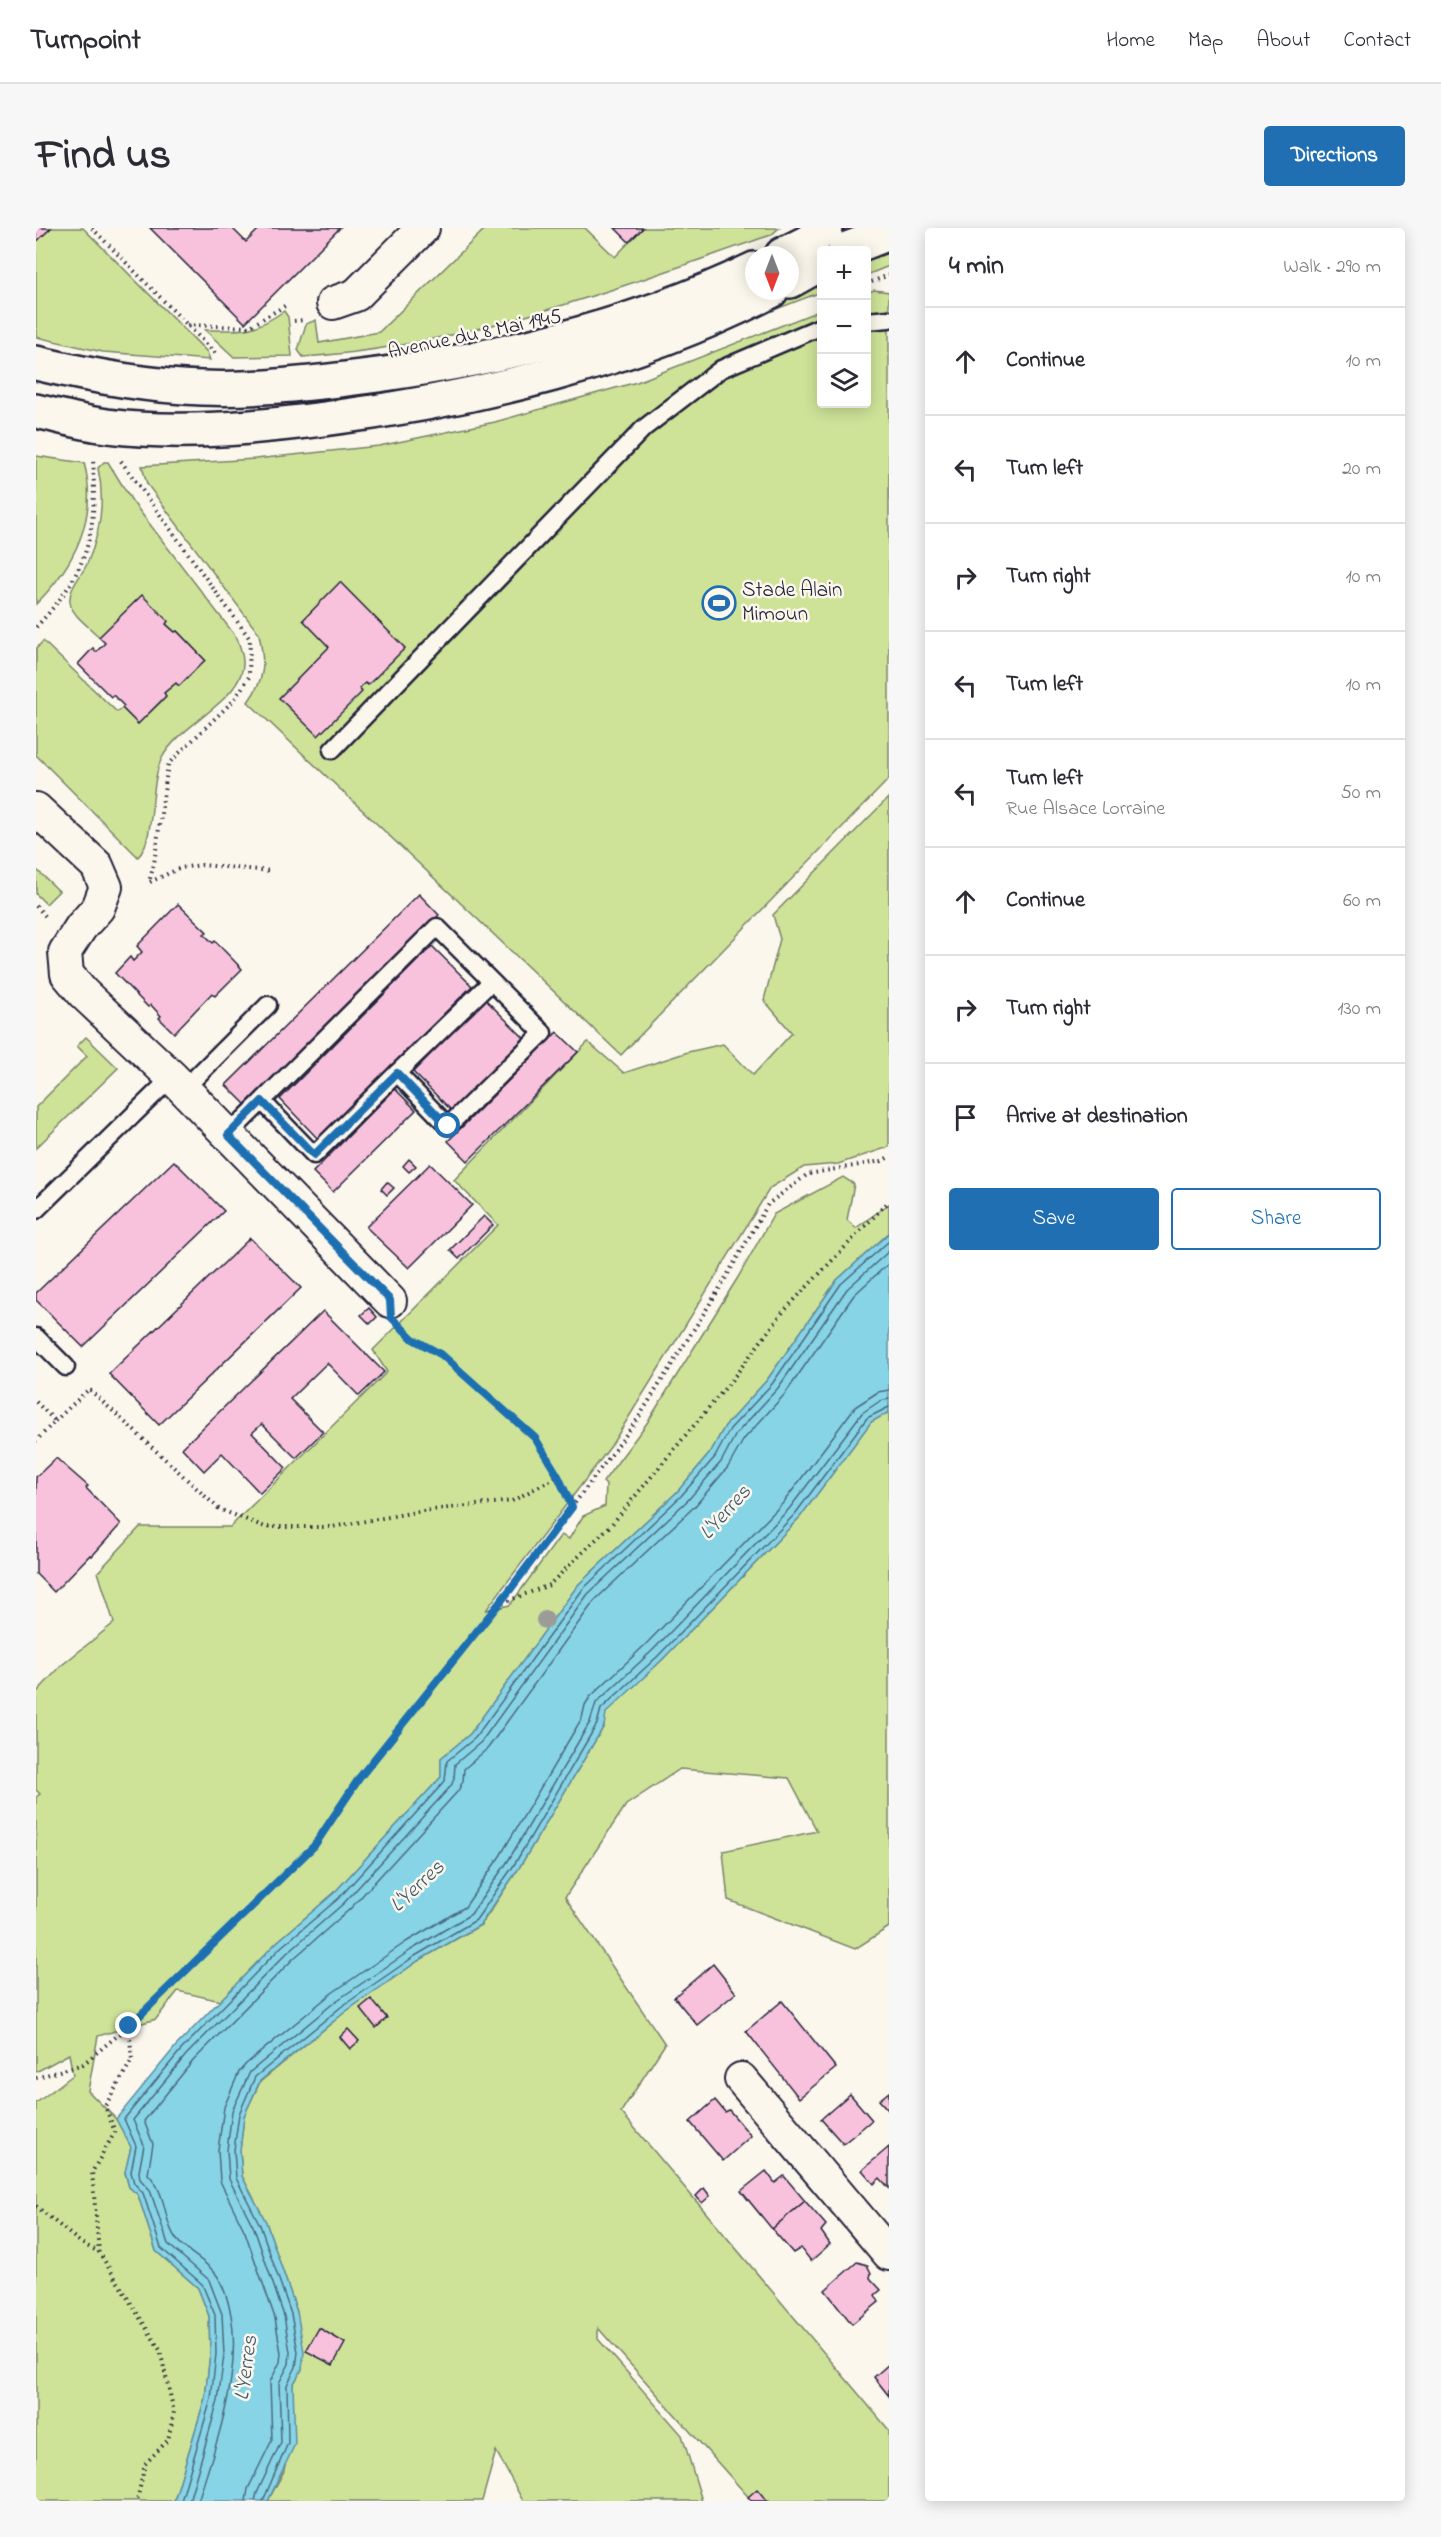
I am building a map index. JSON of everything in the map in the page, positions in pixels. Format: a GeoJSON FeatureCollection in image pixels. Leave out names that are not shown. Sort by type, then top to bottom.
{"type":"FeatureCollection","features":[{"type":"Feature","properties":{"kind":"main road"},"geometry":{"type":"LineString","coordinates":[[799,246],[826,228]]}},
{"type":"Feature","properties":{"kind":"main road"},"geometry":{"type":"LineString","coordinates":[[855,246],[889,233]]}},
{"type":"Feature","properties":{"kind":"main road"},"geometry":{"type":"LineString","coordinates":[[799,276],[817,266]]}},
{"type":"Feature","properties":{"kind":"main road","name":"Avenue du 8 Mai 1945"},"geometry":{"type":"LineString","coordinates":[[36,363],[106,379],[203,388],[301,384],[417,371],[525,347],[633,317],[745,273]]}},
{"type":"Feature","properties":{"kind":"main road"},"geometry":{"type":"LineString","coordinates":[[36,411],[107,426],[202,430],[276,425],[375,412],[441,400],[595,360],[690,327],[751,300]]}},
{"type":"Feature","properties":{"kind":"street"},"geometry":{"type":"LineString","coordinates":[[333,303],[356,295],[423,228]]}},
{"type":"Feature","properties":{"kind":"street"},"geometry":{"type":"LineString","coordinates":[[36,809],[97,866],[106,887],[98,908],[81,927],[65,951],[67,974],[83,993],[178,1083],[390,1300]]}},
{"type":"Feature","properties":{"kind":"street"},"geometry":{"type":"LineString","coordinates":[[741,2079],[889,2254]]}},
{"type":"Feature","properties":{"kind":"lane"},"geometry":{"type":"LineString","coordinates":[[871,321],[889,319]]}},
{"type":"Feature","properties":{"kind":"lane"},"geometry":{"type":"LineString","coordinates":[[332,750],[644,428],[721,369],[817,328]]}},
{"type":"Feature","properties":{"kind":"lane"},"geometry":{"type":"LineString","coordinates":[[228,1135],[436,927],[543,1033],[448,1126],[397,1073]]}},
{"type":"Feature","properties":{"kind":"lane"},"geometry":{"type":"LineString","coordinates":[[262,1101],[314,1155],[491,982]]}},
{"type":"Feature","properties":{"kind":"lane"},"geometry":{"type":"LineString","coordinates":[[36,1210],[268,1005]]}},
{"type":"Feature","properties":{"kind":"lane"},"geometry":{"type":"LineString","coordinates":[[36,1337],[66,1367]]}},
{"type":"Feature","properties":{"kind":"path"},"geometry":{"type":"LineString","coordinates":[[92,228],[186,325],[214,350],[217,358]]}},
{"type":"Feature","properties":{"kind":"path"},"geometry":{"type":"LineString","coordinates":[[871,282],[889,275]]}},
{"type":"Feature","properties":{"kind":"path"},"geometry":{"type":"LineString","coordinates":[[186,325],[249,327],[288,304]]}},
{"type":"Feature","properties":{"kind":"path"},"geometry":{"type":"LineString","coordinates":[[36,627],[60,602],[79,570],[93,525],[93,452]]}},
{"type":"Feature","properties":{"kind":"path"},"geometry":{"type":"LineString","coordinates":[[115,452],[134,482],[250,639],[249,677],[235,699],[168,764],[154,864],[149,882],[180,868],[202,865],[271,871]]}},
{"type":"Feature","properties":{"kind":"path"},"geometry":{"type":"LineString","coordinates":[[36,2079],[83,2064],[129,2026],[314,1846],[360,1777],[497,1605],[636,1420],[721,1286],[768,1204],[808,1173],[889,1158]]}},
{"type":"Feature","properties":{"kind":"path"},"geometry":{"type":"LineString","coordinates":[[497,1605],[549,1585],[612,1524],[731,1381],[783,1312],[889,1201]]}},
{"type":"Feature","properties":{"kind":"path"},"geometry":{"type":"LineString","coordinates":[[390,1300],[391,1317],[413,1339],[442,1355],[535,1438],[558,1476],[572,1507]]}},
{"type":"Feature","properties":{"kind":"path"},"geometry":{"type":"LineString","coordinates":[[36,1441],[89,1389],[219,1509],[265,1527],[332,1527],[422,1510],[512,1501],[558,1476]]}},
{"type":"Feature","properties":{"kind":"path"},"geometry":{"type":"LineString","coordinates":[[36,1402],[55,1421]]}},
{"type":"Feature","properties":{"kind":"path"},"geometry":{"type":"LineString","coordinates":[[129,2026],[132,2060],[105,2106],[115,2132],[92,2172],[99,2252],[160,2350],[174,2412],[168,2440],[145,2464],[137,2501]]}},
{"type":"Feature","properties":{"kind":"path"},"geometry":{"type":"LineString","coordinates":[[36,2206],[81,2243],[99,2252]]}},
{"type":"Feature","properties":{"kind":"green space"},"geometry":{"type":"Polygon","coordinates":[[[51,228],[83,228],[207,352],[210,360],[103,352],[36,337],[36,242],[51,228]]]}},
{"type":"Feature","properties":{"kind":"green space"},"geometry":{"type":"Polygon","coordinates":[[[486,228],[585,228],[615,257],[643,228],[779,228],[771,235],[657,275],[482,328],[363,351],[303,357],[298,350],[306,324],[316,320],[319,343],[379,332],[486,228]]]}},
{"type":"Feature","properties":{"kind":"green space"},"geometry":{"type":"Polygon","coordinates":[[[883,246],[889,256],[889,266],[871,273],[871,251],[883,246]]]}},
{"type":"Feature","properties":{"kind":"green space"},"geometry":{"type":"Polygon","coordinates":[[[817,278],[817,294],[748,320],[745,314],[773,300],[799,300],[799,287],[817,278]]]}},
{"type":"Feature","properties":{"kind":"green space"},"geometry":{"type":"Polygon","coordinates":[[[871,291],[889,292],[889,779],[621,1055],[248,702],[258,685],[263,670],[259,634],[147,484],[142,466],[255,459],[379,446],[495,422],[637,382],[817,312],[817,408],[871,408],[871,291]]]}},
{"type":"Feature","properties":{"kind":"green space"},"geometry":{"type":"Polygon","coordinates":[[[284,311],[288,317],[292,356],[234,357],[205,330],[247,329],[264,323],[284,311]]]}},
{"type":"Feature","properties":{"kind":"green space"},"geometry":{"type":"Polygon","coordinates":[[[36,456],[84,463],[88,483],[88,502],[80,540],[72,557],[62,574],[36,604],[36,456]]]}},
{"type":"Feature","properties":{"kind":"green space"},"geometry":{"type":"Polygon","coordinates":[[[104,462],[108,462],[132,501],[237,638],[243,660],[241,674],[227,696],[180,736],[162,758],[155,781],[148,837],[138,857],[36,755],[36,649],[43,641],[117,712],[122,708],[138,724],[166,697],[164,693],[176,683],[179,686],[205,660],[177,631],[175,632],[166,624],[168,621],[99,637],[71,607],[71,592],[87,564],[98,529],[101,492],[98,468],[104,462]]]}},
{"type":"Feature","properties":{"kind":"green space"},"geometry":{"type":"Polygon","coordinates":[[[889,797],[889,1147],[838,1164],[804,1167],[770,1188],[611,1446],[486,1610],[510,1605],[561,1535],[569,1539],[583,1516],[605,1506],[606,1485],[603,1482],[647,1423],[737,1279],[774,1214],[843,1177],[854,1184],[847,1220],[856,1228],[889,1204],[889,1233],[837,1280],[767,1380],[725,1426],[710,1453],[677,1492],[578,1585],[470,1734],[441,1758],[441,1777],[334,1893],[277,1942],[220,2001],[178,1991],[156,2019],[98,2036],[88,2091],[116,2119],[131,2147],[125,2173],[129,2187],[138,2195],[156,2251],[198,2288],[209,2316],[210,2354],[205,2398],[174,2501],[36,2501],[36,2103],[73,2075],[69,2054],[36,2072],[36,1797],[40,1794],[36,1790],[36,1693],[62,1665],[114,1623],[98,1572],[140,1527],[230,1527],[387,1372],[373,1350],[498,1225],[454,1180],[588,1042],[624,1073],[688,1052],[723,1044],[753,1075],[792,1033],[764,1000],[780,939],[773,915],[889,797]]]}},
{"type":"Feature","properties":{"kind":"green space"},"geometry":{"type":"Polygon","coordinates":[[[36,869],[59,891],[46,904],[36,894],[36,869]]]}},
{"type":"Feature","properties":{"kind":"green space"},"geometry":{"type":"Polygon","coordinates":[[[86,1037],[118,1068],[36,1148],[36,1107],[87,1056],[77,1046],[86,1037]]]}},
{"type":"Feature","properties":{"kind":"green space"},"geometry":{"type":"Polygon","coordinates":[[[889,1412],[889,1927],[855,1949],[728,1900],[723,1851],[817,1831],[789,1778],[680,1769],[626,1805],[565,1897],[665,2044],[621,2112],[889,2430],[889,2501],[752,2501],[598,2328],[598,2339],[682,2435],[702,2501],[523,2501],[496,2451],[482,2501],[268,2501],[284,2471],[293,2413],[293,2385],[302,2369],[297,2312],[266,2222],[242,2176],[240,2151],[244,2116],[260,2082],[345,2012],[418,1961],[481,1925],[519,1868],[604,1726],[605,1713],[662,1660],[800,1517],[871,1422],[889,1412]]]}},
{"type":"Feature","properties":{"kind":"water","name":"L'Yerres"},"geometry":{"type":"Polygon","coordinates":[[[889,1233],[889,1412],[871,1422],[800,1517],[662,1660],[606,1713],[604,1726],[519,1868],[480,1925],[418,1961],[345,2012],[260,2081],[244,2116],[240,2151],[242,2176],[266,2222],[297,2312],[304,2352],[302,2369],[293,2385],[295,2444],[268,2501],[174,2501],[205,2398],[210,2354],[209,2316],[198,2288],[156,2251],[138,2195],[129,2187],[125,2172],[131,2147],[116,2119],[176,2046],[277,1942],[334,1893],[441,1777],[441,1758],[470,1734],[578,1585],[677,1492],[710,1453],[725,1426],[767,1380],[837,1280],[889,1233]]]}},
{"type":"Feature","properties":{"kind":"building"},"geometry":{"type":"Polygon","coordinates":[[[36,228],[51,228],[36,242],[36,228]]]}},
{"type":"Feature","properties":{"kind":"building"},"geometry":{"type":"Polygon","coordinates":[[[150,228],[232,228],[246,242],[260,228],[340,228],[245,323],[150,228]]]}},
{"type":"Feature","properties":{"kind":"building"},"geometry":{"type":"Polygon","coordinates":[[[615,228],[643,228],[629,242],[615,228]]]}},
{"type":"Feature","properties":{"kind":"building"},"geometry":{"type":"Polygon","coordinates":[[[340,582],[405,648],[368,685],[365,683],[359,688],[362,692],[318,736],[279,698],[329,647],[303,620],[340,582]]]}},
{"type":"Feature","properties":{"kind":"building"},"geometry":{"type":"Polygon","coordinates":[[[142,595],[168,621],[166,624],[175,632],[177,631],[205,660],[179,686],[176,683],[164,693],[166,696],[138,724],[113,695],[111,697],[78,664],[93,648],[96,652],[105,643],[99,637],[142,595]]]}},
{"type":"Feature","properties":{"kind":"building"},"geometry":{"type":"Polygon","coordinates":[[[419,894],[439,915],[246,1105],[226,1085],[419,894]]]}},
{"type":"Feature","properties":{"kind":"building"},"geometry":{"type":"Polygon","coordinates":[[[178,904],[207,932],[204,934],[213,943],[215,941],[242,969],[215,996],[212,993],[174,1033],[159,1018],[161,1016],[151,1005],[148,1007],[115,973],[130,957],[133,961],[142,952],[137,946],[178,904]]]}},
{"type":"Feature","properties":{"kind":"building"},"geometry":{"type":"Polygon","coordinates":[[[432,946],[472,986],[318,1139],[280,1099],[432,946]]]}},
{"type":"Feature","properties":{"kind":"building"},"geometry":{"type":"Polygon","coordinates":[[[485,999],[524,1038],[452,1111],[413,1072],[485,999]]]}},
{"type":"Feature","properties":{"kind":"building"},"geometry":{"type":"Polygon","coordinates":[[[557,1032],[578,1052],[468,1161],[448,1141],[557,1032]]]}},
{"type":"Feature","properties":{"kind":"building"},"geometry":{"type":"Polygon","coordinates":[[[395,1089],[416,1110],[333,1192],[313,1172],[395,1089]]]}},
{"type":"Feature","properties":{"kind":"building"},"geometry":{"type":"Polygon","coordinates":[[[409,1159],[416,1166],[409,1172],[403,1166],[409,1159]]]}},
{"type":"Feature","properties":{"kind":"building"},"geometry":{"type":"Polygon","coordinates":[[[174,1161],[224,1211],[83,1347],[36,1300],[36,1293],[174,1161]]]}},
{"type":"Feature","properties":{"kind":"building"},"geometry":{"type":"Polygon","coordinates":[[[430,1164],[472,1205],[409,1268],[366,1227],[430,1164]]]}},
{"type":"Feature","properties":{"kind":"building"},"geometry":{"type":"Polygon","coordinates":[[[387,1182],[394,1188],[387,1195],[381,1189],[387,1182]]]}},
{"type":"Feature","properties":{"kind":"building"},"geometry":{"type":"Polygon","coordinates":[[[484,1216],[493,1225],[459,1259],[450,1250],[484,1216]]]}},
{"type":"Feature","properties":{"kind":"building"},"geometry":{"type":"Polygon","coordinates":[[[250,1238],[301,1288],[159,1425],[109,1374],[250,1238]]]}},
{"type":"Feature","properties":{"kind":"building"},"geometry":{"type":"Polygon","coordinates":[[[369,1308],[377,1317],[370,1324],[361,1315],[369,1308]]]}},
{"type":"Feature","properties":{"kind":"building"},"geometry":{"type":"Polygon","coordinates":[[[323,1311],[384,1372],[359,1396],[327,1363],[290,1399],[323,1432],[296,1458],[262,1424],[252,1433],[286,1468],[260,1493],[222,1453],[204,1471],[182,1448],[323,1311]]]}},
{"type":"Feature","properties":{"kind":"building"},"geometry":{"type":"Polygon","coordinates":[[[56,1458],[88,1486],[86,1488],[121,1524],[92,1556],[90,1555],[54,1592],[36,1574],[36,1477],[56,1458]]]}},
{"type":"Feature","properties":{"kind":"building"},"geometry":{"type":"Polygon","coordinates":[[[713,1964],[736,1993],[697,2025],[674,1997],[713,1964]]]}},
{"type":"Feature","properties":{"kind":"building"},"geometry":{"type":"Polygon","coordinates":[[[371,1999],[387,2018],[376,2028],[360,2008],[371,1999]]]}},
{"type":"Feature","properties":{"kind":"building"},"geometry":{"type":"Polygon","coordinates":[[[782,2001],[836,2068],[799,2098],[746,2031],[782,2001]]]}},
{"type":"Feature","properties":{"kind":"building"},"geometry":{"type":"Polygon","coordinates":[[[348,2029],[359,2041],[350,2049],[340,2037],[348,2029]]]}},
{"type":"Feature","properties":{"kind":"building"},"geometry":{"type":"Polygon","coordinates":[[[889,2092],[889,2111],[879,2100],[889,2092]]]}},
{"type":"Feature","properties":{"kind":"building"},"geometry":{"type":"Polygon","coordinates":[[[850,2094],[872,2120],[843,2144],[821,2119],[850,2094]]]}},
{"type":"Feature","properties":{"kind":"building"},"geometry":{"type":"Polygon","coordinates":[[[715,2100],[725,2112],[729,2110],[751,2136],[723,2161],[690,2122],[715,2100]]]}},
{"type":"Feature","properties":{"kind":"building"},"geometry":{"type":"Polygon","coordinates":[[[889,2147],[889,2188],[880,2178],[874,2184],[862,2170],[889,2147]]]}},
{"type":"Feature","properties":{"kind":"building"},"geometry":{"type":"Polygon","coordinates":[[[766,2171],[775,2183],[784,2176],[805,2201],[772,2229],[741,2191],[766,2171]]]}},
{"type":"Feature","properties":{"kind":"building"},"geometry":{"type":"Polygon","coordinates":[[[704,2188],[710,2196],[702,2203],[696,2196],[704,2188]]]}},
{"type":"Feature","properties":{"kind":"building"},"geometry":{"type":"Polygon","coordinates":[[[805,2201],[826,2225],[821,2231],[830,2244],[811,2261],[801,2248],[793,2253],[772,2229],[805,2201]]]}},
{"type":"Feature","properties":{"kind":"building"},"geometry":{"type":"Polygon","coordinates":[[[857,2262],[867,2265],[871,2273],[870,2278],[881,2290],[875,2295],[879,2302],[852,2324],[825,2290],[857,2262]]]}},
{"type":"Feature","properties":{"kind":"building"},"geometry":{"type":"Polygon","coordinates":[[[319,2328],[345,2343],[333,2365],[306,2351],[319,2328]]]}},
{"type":"Feature","properties":{"kind":"building"},"geometry":{"type":"Polygon","coordinates":[[[889,2364],[889,2396],[874,2377],[889,2364]]]}},
{"type":"Feature","properties":{"kind":"building"},"geometry":{"type":"Polygon","coordinates":[[[757,2489],[767,2501],[752,2501],[748,2497],[757,2489]]]}},
{"type":"Feature","properties":{"kind":"place","name":"Stade Alain Mimoun"},"geometry":{"type":"Point","coordinates":[719,603]}},
{"type":"Feature","properties":{"kind":"route"},"geometry":{"type":"LineString","coordinates":[[129,2026],[314,1846],[360,1777],[509,1591],[572,1507],[558,1476],[535,1438],[442,1355],[413,1339],[391,1317],[390,1300],[228,1135],[262,1101],[314,1155],[397,1073],[448,1126]]}}]}
